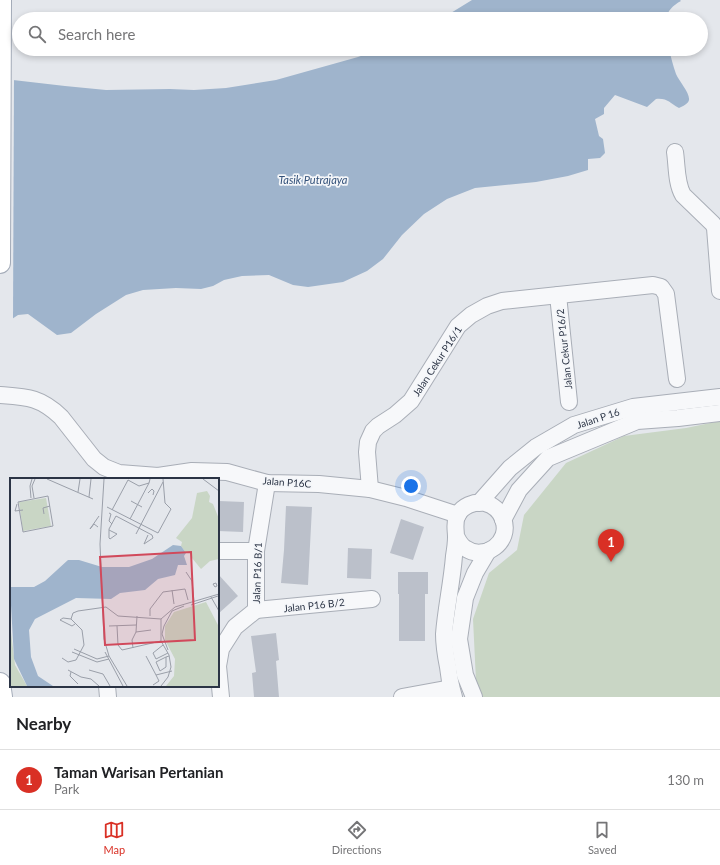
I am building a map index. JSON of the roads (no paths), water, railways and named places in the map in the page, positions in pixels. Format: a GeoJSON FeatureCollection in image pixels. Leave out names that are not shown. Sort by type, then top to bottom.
{"type":"FeatureCollection","features":[{"type":"Feature","properties":{"kind":"main road"},"geometry":{"type":"LineString","coordinates":[[0,262],[1,0]]}},
{"type":"Feature","properties":{"kind":"main road"},"geometry":{"type":"LineString","coordinates":[[0,683],[2,697]]}},
{"type":"Feature","properties":{"kind":"street"},"geometry":{"type":"LineString","coordinates":[[675,152],[678,178],[683,195],[713,224],[720,291]]}},
{"type":"Feature","properties":{"kind":"street","name":"Jalan Cekur P16/1"},"geometry":{"type":"LineString","coordinates":[[370,489],[367,452],[368,442],[373,431],[411,401],[458,326],[470,315],[486,306],[502,300],[653,285],[661,287],[666,294],[676,379]]}},
{"type":"Feature","properties":{"kind":"street","name":"Jalan Cekur P16/2"},"geometry":{"type":"LineString","coordinates":[[558,295],[569,402]]}},
{"type":"Feature","properties":{"kind":"street","name":"Jalan P16C"},"geometry":{"type":"LineString","coordinates":[[0,395],[24,396],[35,399],[46,405],[61,417],[94,459],[104,467],[119,473],[158,476],[192,471],[227,472],[268,483],[319,484],[370,489],[406,498],[458,515]]}},
{"type":"Feature","properties":{"kind":"street","name":"Jalan P 16"},"geometry":{"type":"LineString","coordinates":[[458,515],[470,504],[479,503],[510,468],[536,446],[574,425],[633,407],[720,397]]}},
{"type":"Feature","properties":{"kind":"street","name":"Jalan P 16"},"geometry":{"type":"LineString","coordinates":[[474,697],[465,675],[459,639],[465,598],[474,573],[488,551],[495,548],[504,535],[505,527],[503,520],[519,490],[548,458],[638,421],[720,413]]}},
{"type":"Feature","properties":{"kind":"street","name":"Jalan P16 B/1"},"geometry":{"type":"LineString","coordinates":[[219,661],[221,650],[235,627],[256,610],[256,552],[268,483]]}},
{"type":"Feature","properties":{"kind":"street"},"geometry":{"type":"LineString","coordinates":[[479,503],[494,507],[500,513],[503,520]]}},
{"type":"Feature","properties":{"kind":"street"},"geometry":{"type":"LineString","coordinates":[[458,515],[454,528],[459,542],[465,548],[472,551],[480,553],[488,551]]}},
{"type":"Feature","properties":{"kind":"street"},"geometry":{"type":"LineString","coordinates":[[402,697],[452,692],[444,635],[456,536]]}},
{"type":"Feature","properties":{"kind":"street"},"geometry":{"type":"LineString","coordinates":[[219,551],[256,552]]}},
{"type":"Feature","properties":{"kind":"street","name":"Jalan P16 B/2"},"geometry":{"type":"LineString","coordinates":[[256,610],[372,599]]}},
{"type":"Feature","properties":{"kind":"street","name":"Jalan P16 B/1"},"geometry":{"type":"LineString","coordinates":[[219,674],[222,697]]}},
{"type":"Feature","properties":{"kind":"street"},"geometry":{"type":"LineString","coordinates":[[107,687],[108,697]]}},
{"type":"Feature","properties":{"kind":"water"},"geometry":{"type":"Polygon","coordinates":[[[472,0],[681,1],[671,8],[669,12],[452,12],[472,0]]]}},
{"type":"Feature","properties":{"kind":"water","name":"Tasik Putrajaya"},"geometry":{"type":"Polygon","coordinates":[[[671,56],[676,74],[689,97],[689,100],[686,104],[679,108],[666,100],[656,99],[647,107],[615,95],[604,108],[604,114],[595,119],[599,136],[603,139],[605,153],[600,158],[588,159],[588,170],[568,176],[536,182],[475,188],[447,199],[424,214],[402,235],[383,259],[367,271],[343,282],[308,287],[293,285],[269,275],[242,276],[224,280],[213,286],[201,289],[176,288],[143,290],[126,295],[96,314],[71,333],[57,335],[28,314],[18,315],[0,327],[13,80],[106,90],[194,90],[226,88],[276,80],[358,57],[671,56]]]}},
{"type":"Feature","properties":{"kind":"place","name":"Taman Warisan Pertanian"},"geometry":{"type":"Point","coordinates":[611,562]}}]}
